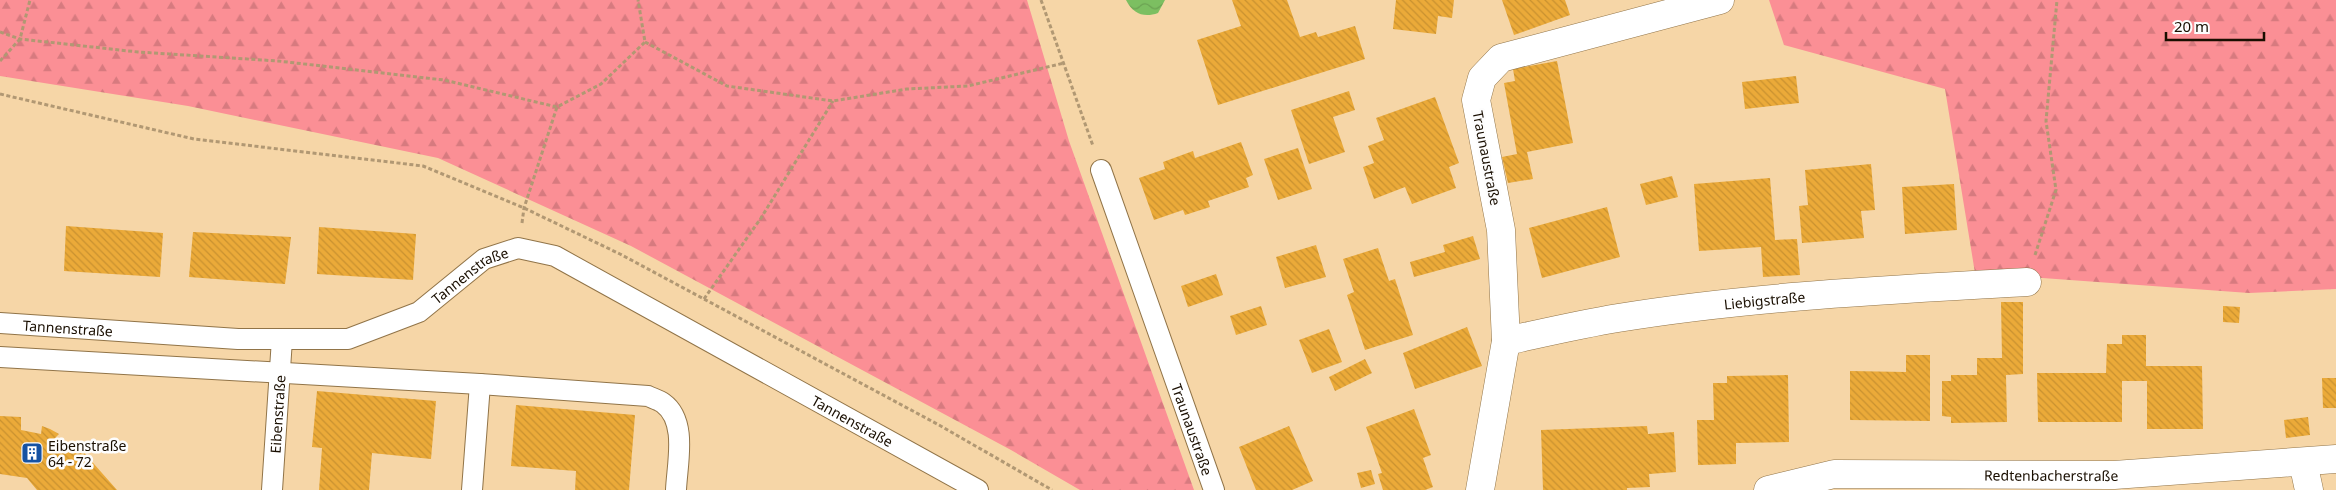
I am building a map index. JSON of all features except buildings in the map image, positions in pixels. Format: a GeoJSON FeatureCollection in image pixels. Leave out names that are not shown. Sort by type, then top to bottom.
{"type":"FeatureCollection","features":[{"type":"Feature","properties":{"kind":"street","name":"Traunaustraße"},"geometry":{"type":"LineString","coordinates":[[1480,490],[1506,341],[1501,230],[1476,100],[1482,78],[1500,58],[1720,0]]}},
{"type":"Feature","properties":{"kind":"street","name":"Liebigstraße"},"geometry":{"type":"LineString","coordinates":[[1506,341],[1617,318],[1729,304],[1869,291],[2027,282]]}},
{"type":"Feature","properties":{"kind":"street","name":"Redtenbacherstraße"},"geometry":{"type":"LineString","coordinates":[[1772,489],[1834,474],[1981,481],[2114,475],[2336,459]]}},
{"type":"Feature","properties":{"kind":"street"},"geometry":{"type":"LineString","coordinates":[[2303,462],[2309,490]]}},
{"type":"Feature","properties":{"kind":"lane","name":"Traunaustraße"},"geometry":{"type":"LineString","coordinates":[[1101,170],[1214,490]]}},
{"type":"Feature","properties":{"kind":"lane","name":"Tannenstraße"},"geometry":{"type":"LineString","coordinates":[[0,323],[238,339],[348,339],[419,312],[484,259],[518,248],[555,256],[978,490]]}},
{"type":"Feature","properties":{"kind":"lane","name":"Eibenstraße"},"geometry":{"type":"LineString","coordinates":[[272,490],[282,339]]}},
{"type":"Feature","properties":{"kind":"lane"},"geometry":{"type":"LineString","coordinates":[[0,357],[480,384],[648,396],[663,403],[674,416],[679,437],[676,490]]}},
{"type":"Feature","properties":{"kind":"lane"},"geometry":{"type":"LineString","coordinates":[[472,490],[480,384]]}},
{"type":"Feature","properties":{"kind":"path"},"geometry":{"type":"LineString","coordinates":[[0,61],[20,39],[30,0]]}},
{"type":"Feature","properties":{"kind":"path"},"geometry":{"type":"LineString","coordinates":[[638,0],[645,42]]}},
{"type":"Feature","properties":{"kind":"path"},"geometry":{"type":"LineString","coordinates":[[1041,0],[1101,170]]}},
{"type":"Feature","properties":{"kind":"path"},"geometry":{"type":"LineString","coordinates":[[2027,282],[2056,190],[2046,121],[2056,0]]}},
{"type":"Feature","properties":{"kind":"path"},"geometry":{"type":"LineString","coordinates":[[0,32],[20,39],[138,52],[278,61],[444,80],[557,106],[601,84],[645,42]]}},
{"type":"Feature","properties":{"kind":"path"},"geometry":{"type":"LineString","coordinates":[[645,42],[727,86],[833,101],[908,89],[968,86],[1064,63]]}},
{"type":"Feature","properties":{"kind":"path"},"geometry":{"type":"LineString","coordinates":[[704,299],[761,218],[833,101]]}},
{"type":"Feature","properties":{"kind":"path"},"geometry":{"type":"LineString","coordinates":[[524,208],[557,106]]}},
{"type":"Feature","properties":{"kind":"green space"},"geometry":{"type":"Polygon","coordinates":[[[0,0],[1027,0],[1069,141],[1194,490],[1080,490],[1011,450],[631,246],[438,158],[188,106],[0,76],[0,0]]]}},
{"type":"Feature","properties":{"kind":"green space"},"geometry":{"type":"Polygon","coordinates":[[[1769,0],[2336,0],[2336,289],[2249,293],[1975,273],[1945,89],[1784,45],[1769,0]]]}},
{"type":"Feature","properties":{"kind":"water"},"geometry":{"type":"Polygon","coordinates":[[[1126,0],[1165,0],[1158,13],[1144,15],[1132,9],[1126,0]]]}},
{"type":"Feature","properties":{"kind":"place","name":"Eibenstraße 64 - 72"},"geometry":{"type":"Point","coordinates":[32,453]}}]}
